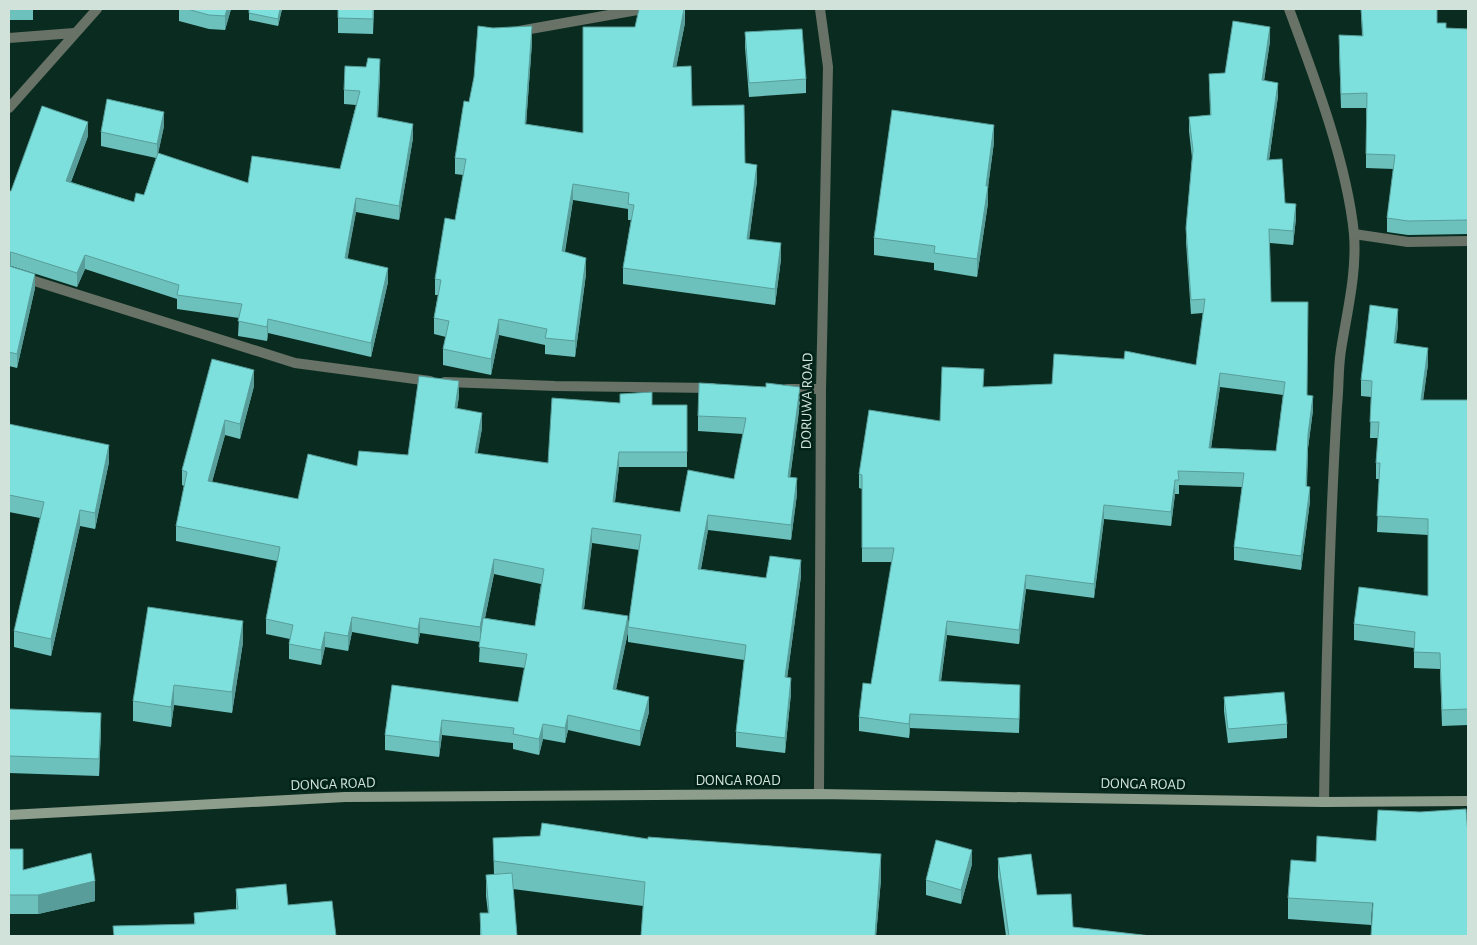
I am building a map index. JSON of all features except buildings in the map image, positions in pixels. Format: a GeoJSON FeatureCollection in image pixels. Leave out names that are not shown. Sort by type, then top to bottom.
{"type":"FeatureCollection","features":[{"type":"Feature","properties":{"kind":"street"},"geometry":{"type":"LineString","coordinates":[[9,108],[97,9]]}},
{"type":"Feature","properties":{"kind":"street"},"geometry":{"type":"LineString","coordinates":[[510,33],[643,9]]}},
{"type":"Feature","properties":{"kind":"street","name":"DORUWA ROAD"},"geometry":{"type":"LineString","coordinates":[[818,794],[821,389],[828,66],[820,9]]}},
{"type":"Feature","properties":{"kind":"street"},"geometry":{"type":"LineString","coordinates":[[1290,9],[1309,61],[1342,170],[1354,234],[1352,287],[1341,352],[1335,449],[1328,611],[1324,802]]}},
{"type":"Feature","properties":{"kind":"street"},"geometry":{"type":"LineString","coordinates":[[9,38],[74,33]]}},
{"type":"Feature","properties":{"kind":"street"},"geometry":{"type":"LineString","coordinates":[[1354,234],[1408,242],[1468,241]]}},
{"type":"Feature","properties":{"kind":"street"},"geometry":{"type":"LineString","coordinates":[[9,274],[295,362],[422,381],[554,386],[722,388]]}},
{"type":"Feature","properties":{"kind":"street"},"geometry":{"type":"LineString","coordinates":[[772,388],[821,389]]}},
{"type":"Feature","properties":{"kind":"street","name":"DONGA ROAD"},"geometry":{"type":"LineString","coordinates":[[9,815],[345,797],[818,794],[1324,802],[1468,801]]}}]}
